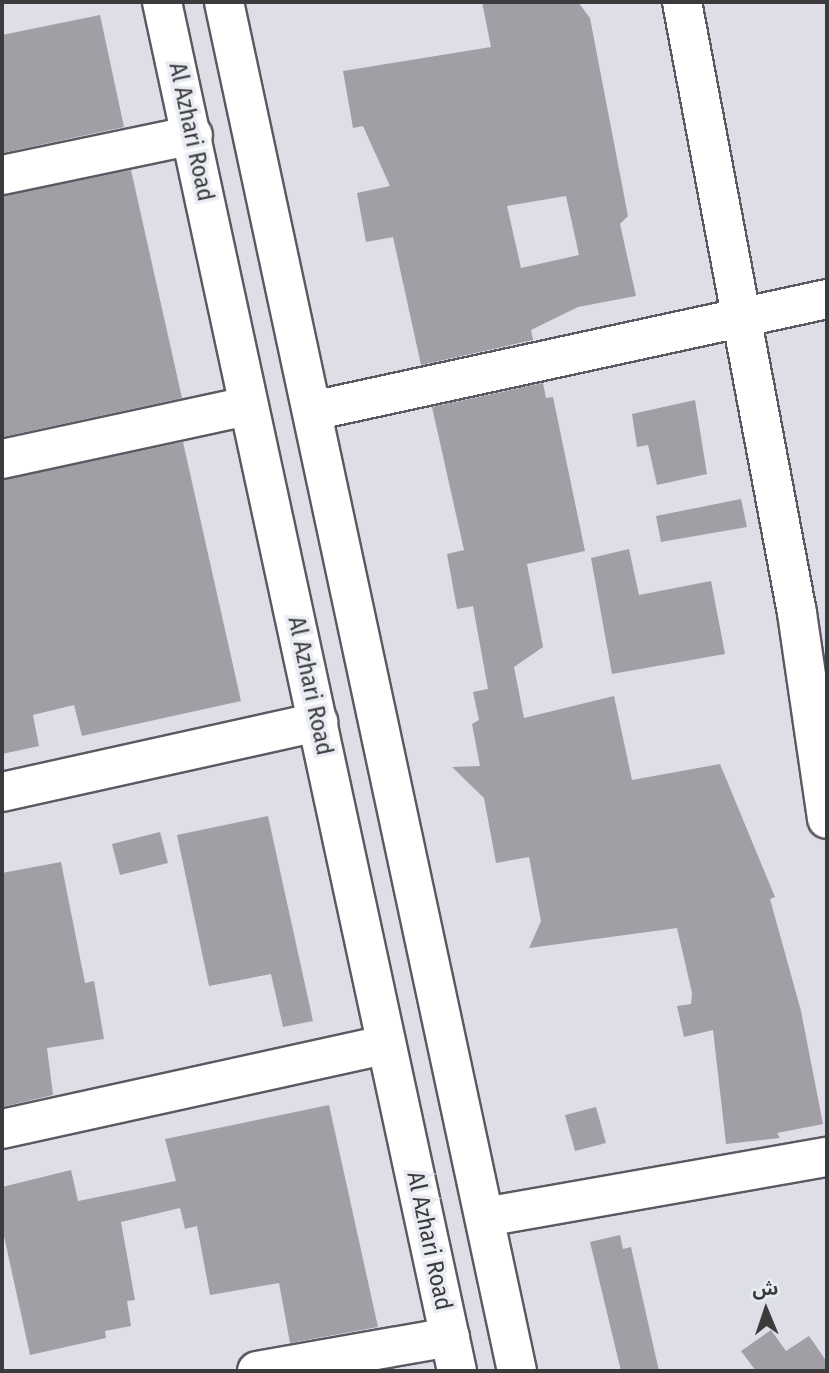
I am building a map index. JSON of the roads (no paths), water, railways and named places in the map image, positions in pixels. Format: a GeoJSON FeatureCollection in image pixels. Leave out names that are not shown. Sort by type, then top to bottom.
{"type":"FeatureCollection","features":[{"type":"Feature","properties":{"kind":"street","name":"Al Azhari Road"},"geometry":{"type":"LineString","coordinates":[[162,2],[193,135],[248,406],[453,1354]]}},
{"type":"Feature","properties":{"kind":"street"},"geometry":{"type":"LineString","coordinates":[[224,2],[517,1371]]}},
{"type":"Feature","properties":{"kind":"street"},"geometry":{"type":"LineString","coordinates":[[682,2],[740,318],[812,610],[827,819]]}},
{"type":"Feature","properties":{"kind":"street"},"geometry":{"type":"LineString","coordinates":[[2,176],[193,135]]}},
{"type":"Feature","properties":{"kind":"street"},"geometry":{"type":"LineString","coordinates":[[312,411],[827,299]]}},
{"type":"Feature","properties":{"kind":"street"},"geometry":{"type":"LineString","coordinates":[[2,459],[248,406]]}},
{"type":"Feature","properties":{"kind":"street"},"geometry":{"type":"LineString","coordinates":[[2,792],[318,722]]}},
{"type":"Feature","properties":{"kind":"street"},"geometry":{"type":"LineString","coordinates":[[2,1129],[385,1045]]}},
{"type":"Feature","properties":{"kind":"street"},"geometry":{"type":"LineString","coordinates":[[485,1217],[827,1157]]}},
{"type":"Feature","properties":{"kind":"street"},"geometry":{"type":"LineString","coordinates":[[257,1371],[453,1354]]}}]}
